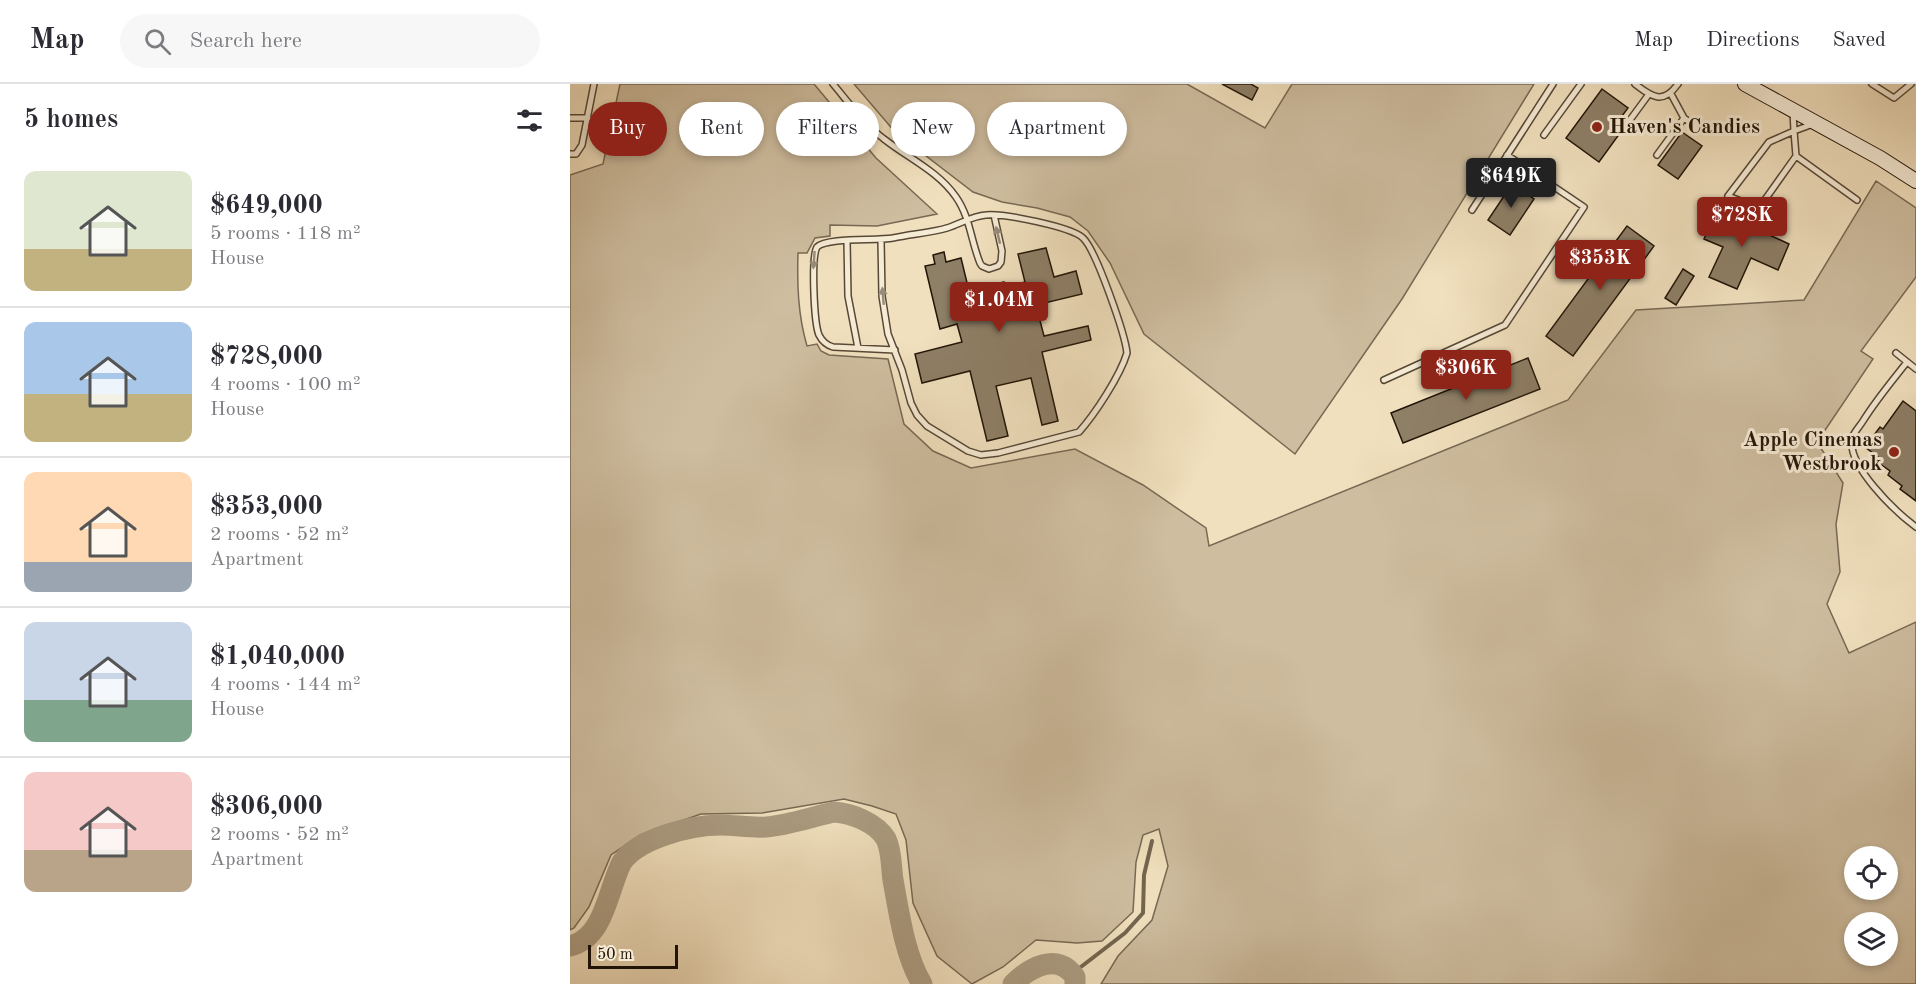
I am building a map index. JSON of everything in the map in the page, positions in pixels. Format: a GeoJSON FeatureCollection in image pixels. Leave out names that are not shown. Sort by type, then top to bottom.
{"type":"FeatureCollection","features":[{"type":"Feature","properties":{"kind":"main road"},"geometry":{"type":"LineString","coordinates":[[1745,84],[1880,158],[1916,181]]}},
{"type":"Feature","properties":{"kind":"lane"},"geometry":{"type":"LineString","coordinates":[[591,102],[594,84]]}},
{"type":"Feature","properties":{"kind":"lane"},"geometry":{"type":"LineString","coordinates":[[833,84],[883,138],[937,176],[956,197],[968,219],[980,263],[989,269],[998,266],[1002,257],[994,215]]}},
{"type":"Feature","properties":{"kind":"lane"},"geometry":{"type":"LineString","coordinates":[[1472,210],[1552,84]]}},
{"type":"Feature","properties":{"kind":"lane"},"geometry":{"type":"LineString","coordinates":[[1544,135],[1581,84]]}},
{"type":"Feature","properties":{"kind":"lane"},"geometry":{"type":"LineString","coordinates":[[1635,84],[1656,97],[1671,94],[1678,84]]}},
{"type":"Feature","properties":{"kind":"lane"},"geometry":{"type":"LineString","coordinates":[[1872,84],[1894,98],[1911,84]]}},
{"type":"Feature","properties":{"kind":"lane"},"geometry":{"type":"LineString","coordinates":[[1627,124],[1648,94]]}},
{"type":"Feature","properties":{"kind":"lane"},"geometry":{"type":"LineString","coordinates":[[1671,94],[1684,118],[1701,130]]}},
{"type":"Feature","properties":{"kind":"lane"},"geometry":{"type":"LineString","coordinates":[[1793,110],[1794,131],[1796,156],[1759,208],[1728,196],[1769,142],[1794,131],[1816,122]]}},
{"type":"Feature","properties":{"kind":"lane"},"geometry":{"type":"LineString","coordinates":[[570,118],[588,118],[582,145],[576,154],[570,154]]}},
{"type":"Feature","properties":{"kind":"lane"},"geometry":{"type":"LineString","coordinates":[[1657,155],[1684,118]]}},
{"type":"Feature","properties":{"kind":"lane"},"geometry":{"type":"LineString","coordinates":[[1384,380],[1505,325],[1584,207],[1507,155]]}},
{"type":"Feature","properties":{"kind":"lane"},"geometry":{"type":"LineString","coordinates":[[1796,156],[1857,200]]}},
{"type":"Feature","properties":{"kind":"lane"},"geometry":{"type":"LineString","coordinates":[[881,240],[882,296],[888,334],[895,350],[911,403],[917,416],[927,426],[968,451],[981,455],[998,453],[1079,432],[1087,423],[1125,361],[1127,353],[1115,308],[1083,237],[1054,226],[986,214],[948,227],[881,240],[821,243],[814,251],[814,289],[820,337],[828,346],[895,350]]}},
{"type":"Feature","properties":{"kind":"lane"},"geometry":{"type":"LineString","coordinates":[[847,241],[848,296],[858,348]]}},
{"type":"Feature","properties":{"kind":"lane"},"geometry":{"type":"LineString","coordinates":[[1896,353],[1916,369]]}},
{"type":"Feature","properties":{"kind":"lane"},"geometry":{"type":"LineString","coordinates":[[1907,362],[1852,437],[1853,454],[1862,470],[1882,495],[1916,527]]}},
{"type":"Feature","properties":{"kind":"shaded area"},"geometry":{"type":"Polygon","coordinates":[[[620,84],[814,84],[829,102],[776,102],[776,156],[874,156],[937,214],[877,226],[830,225],[830,236],[815,238],[807,253],[798,253],[799,300],[807,346],[817,344],[821,351],[829,355],[888,359],[904,424],[933,451],[971,468],[1075,449],[1143,485],[1206,528],[1209,546],[1568,400],[1636,310],[1804,300],[1876,181],[1916,208],[1916,277],[1861,351],[1873,359],[1817,442],[1843,483],[1836,524],[1840,572],[1827,604],[1849,653],[1916,622],[1916,984],[1101,984],[1118,956],[1152,920],[1168,866],[1159,829],[1143,835],[1136,862],[1133,912],[1102,941],[1077,943],[1036,940],[1003,967],[972,984],[937,956],[913,903],[906,840],[896,814],[844,799],[762,813],[701,814],[640,835],[611,855],[589,907],[574,928],[570,930],[570,175],[603,164],[605,156],[667,156],[667,102],[616,102],[620,84]]]}},
{"type":"Feature","properties":{"kind":"shaded area"},"geometry":{"type":"Polygon","coordinates":[[[854,84],[1187,84],[1265,128],[1292,84],[1534,84],[1402,299],[1295,454],[1144,334],[1110,263],[1088,231],[1070,217],[1002,202],[973,192],[926,156],[975,156],[975,102],[891,102],[891,127],[879,113],[879,102],[869,102],[854,84]]]}},
{"type":"Feature","properties":{"kind":"building"},"geometry":{"type":"Polygon","coordinates":[[[1222,84],[1251,84],[1258,88],[1252,100],[1222,84]]]}},
{"type":"Feature","properties":{"kind":"building","name":"Haven's Candies"},"geometry":{"type":"Polygon","coordinates":[[[1602,89],[1628,108],[1616,124],[1623,129],[1599,162],[1566,138],[1602,89]]]}},
{"type":"Feature","properties":{"kind":"building"},"geometry":{"type":"Polygon","coordinates":[[[1682,132],[1702,146],[1678,179],[1658,165],[1682,132]]]}},
{"type":"Feature","properties":{"kind":"building"},"geometry":{"type":"Polygon","coordinates":[[[1512,184],[1534,199],[1510,235],[1488,220],[1512,184]]]}},
{"type":"Feature","properties":{"kind":"building"},"geometry":{"type":"Polygon","coordinates":[[[1716,212],[1738,221],[1740,217],[1765,228],[1763,232],[1789,244],[1778,270],[1751,258],[1737,289],[1709,277],[1723,247],[1704,239],[1716,212]]]}},
{"type":"Feature","properties":{"kind":"building"},"geometry":{"type":"Polygon","coordinates":[[[1627,226],[1654,246],[1573,356],[1546,336],[1627,226]]]}},
{"type":"Feature","properties":{"kind":"building"},"geometry":{"type":"Polygon","coordinates":[[[1046,248],[1054,277],[1076,271],[1082,294],[1036,305],[1044,336],[1088,326],[1091,340],[1042,352],[1058,421],[1042,425],[1031,378],[996,386],[1008,436],[987,441],[970,371],[922,383],[915,354],[962,342],[957,324],[940,329],[925,266],[935,264],[933,255],[944,252],[946,262],[961,258],[969,291],[1004,282],[1005,287],[1025,282],[1018,254],[1046,248]]]}},
{"type":"Feature","properties":{"kind":"building"},"geometry":{"type":"Polygon","coordinates":[[[1683,269],[1694,276],[1676,305],[1665,298],[1683,269]]]}},
{"type":"Feature","properties":{"kind":"building"},"geometry":{"type":"Polygon","coordinates":[[[1528,358],[1540,389],[1403,443],[1391,413],[1528,358]]]}},
{"type":"Feature","properties":{"kind":"building","name":"Apple Cinemas Westbrook"},"geometry":{"type":"Polygon","coordinates":[[[1903,401],[1916,411],[1916,501],[1900,489],[1902,486],[1888,475],[1890,471],[1876,461],[1878,457],[1865,447],[1880,427],[1883,429],[1903,401]]]}},
{"type":"Feature","properties":{"kind":"waterway"},"geometry":{"type":"LineString","coordinates":[[570,946],[582,941],[591,933],[604,911],[622,862],[641,846],[667,834],[695,827],[720,825],[766,827],[834,812],[863,820],[876,828],[886,839],[903,934],[911,961],[922,984]]}},
{"type":"Feature","properties":{"kind":"waterway"},"geometry":{"type":"LineString","coordinates":[[1073,973],[1125,933],[1143,913],[1144,875],[1152,841]]}},
{"type":"Feature","properties":{"kind":"waterway"},"geometry":{"type":"LineString","coordinates":[[1013,984],[1027,972],[1052,964],[1068,969],[1075,977],[1075,984]]}},
{"type":"Feature","properties":{"kind":"place","name":"Haven's Candies"},"geometry":{"type":"Point","coordinates":[1597,127]}},
{"type":"Feature","properties":{"kind":"place","name":"Apple Cinemas Westbrook"},"geometry":{"type":"Point","coordinates":[1894,452]}}]}
